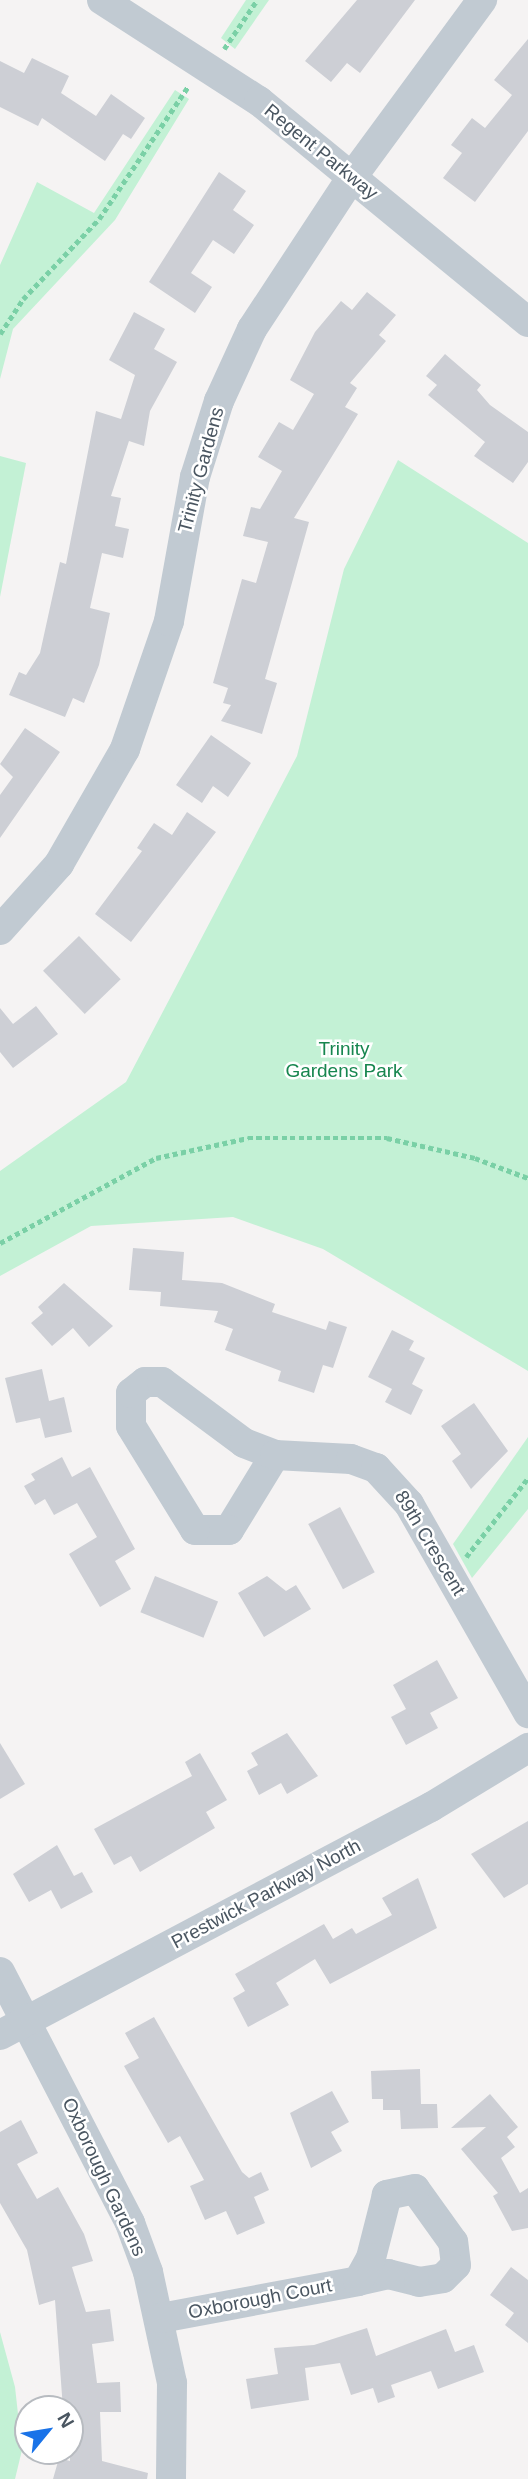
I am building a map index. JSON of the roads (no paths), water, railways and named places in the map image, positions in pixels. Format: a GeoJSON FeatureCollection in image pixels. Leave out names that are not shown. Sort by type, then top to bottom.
{"type":"FeatureCollection","features":[{"type":"Feature","properties":{"kind":"street","name":"Regent Parkway"},"geometry":{"type":"LineString","coordinates":[[102,0],[209,64],[528,321]]}},
{"type":"Feature","properties":{"kind":"street","name":"Trinity Gardens"},"geometry":{"type":"LineString","coordinates":[[0,930],[59,864],[125,749],[169,621],[195,477],[219,401],[252,329],[352,177],[482,0]]}},
{"type":"Feature","properties":{"kind":"street","name":"89th Crescent"},"geometry":{"type":"LineString","coordinates":[[275,1455],[229,1530],[195,1530],[131,1426],[131,1393],[145,1382],[162,1382],[207,1420],[275,1455],[340,1457],[376,1468],[410,1504],[528,1713]]}},
{"type":"Feature","properties":{"kind":"street","name":"Prestwick Parkway North"},"geometry":{"type":"LineString","coordinates":[[0,2035],[431,1807],[528,1748]]}},
{"type":"Feature","properties":{"kind":"street","name":"Oxborough Gardens"},"geometry":{"type":"LineString","coordinates":[[0,1972],[28,2020],[130,2223],[161,2318],[172,2383],[171,2479]]}},
{"type":"Feature","properties":{"kind":"street","name":"Oxborough Court"},"geometry":{"type":"LineString","coordinates":[[161,2318],[358,2281]]}},
{"type":"Feature","properties":{"kind":"park label","name":"Trinity Gardens Park"},"geometry":{"type":"Point","coordinates":[344,1060]}}]}
